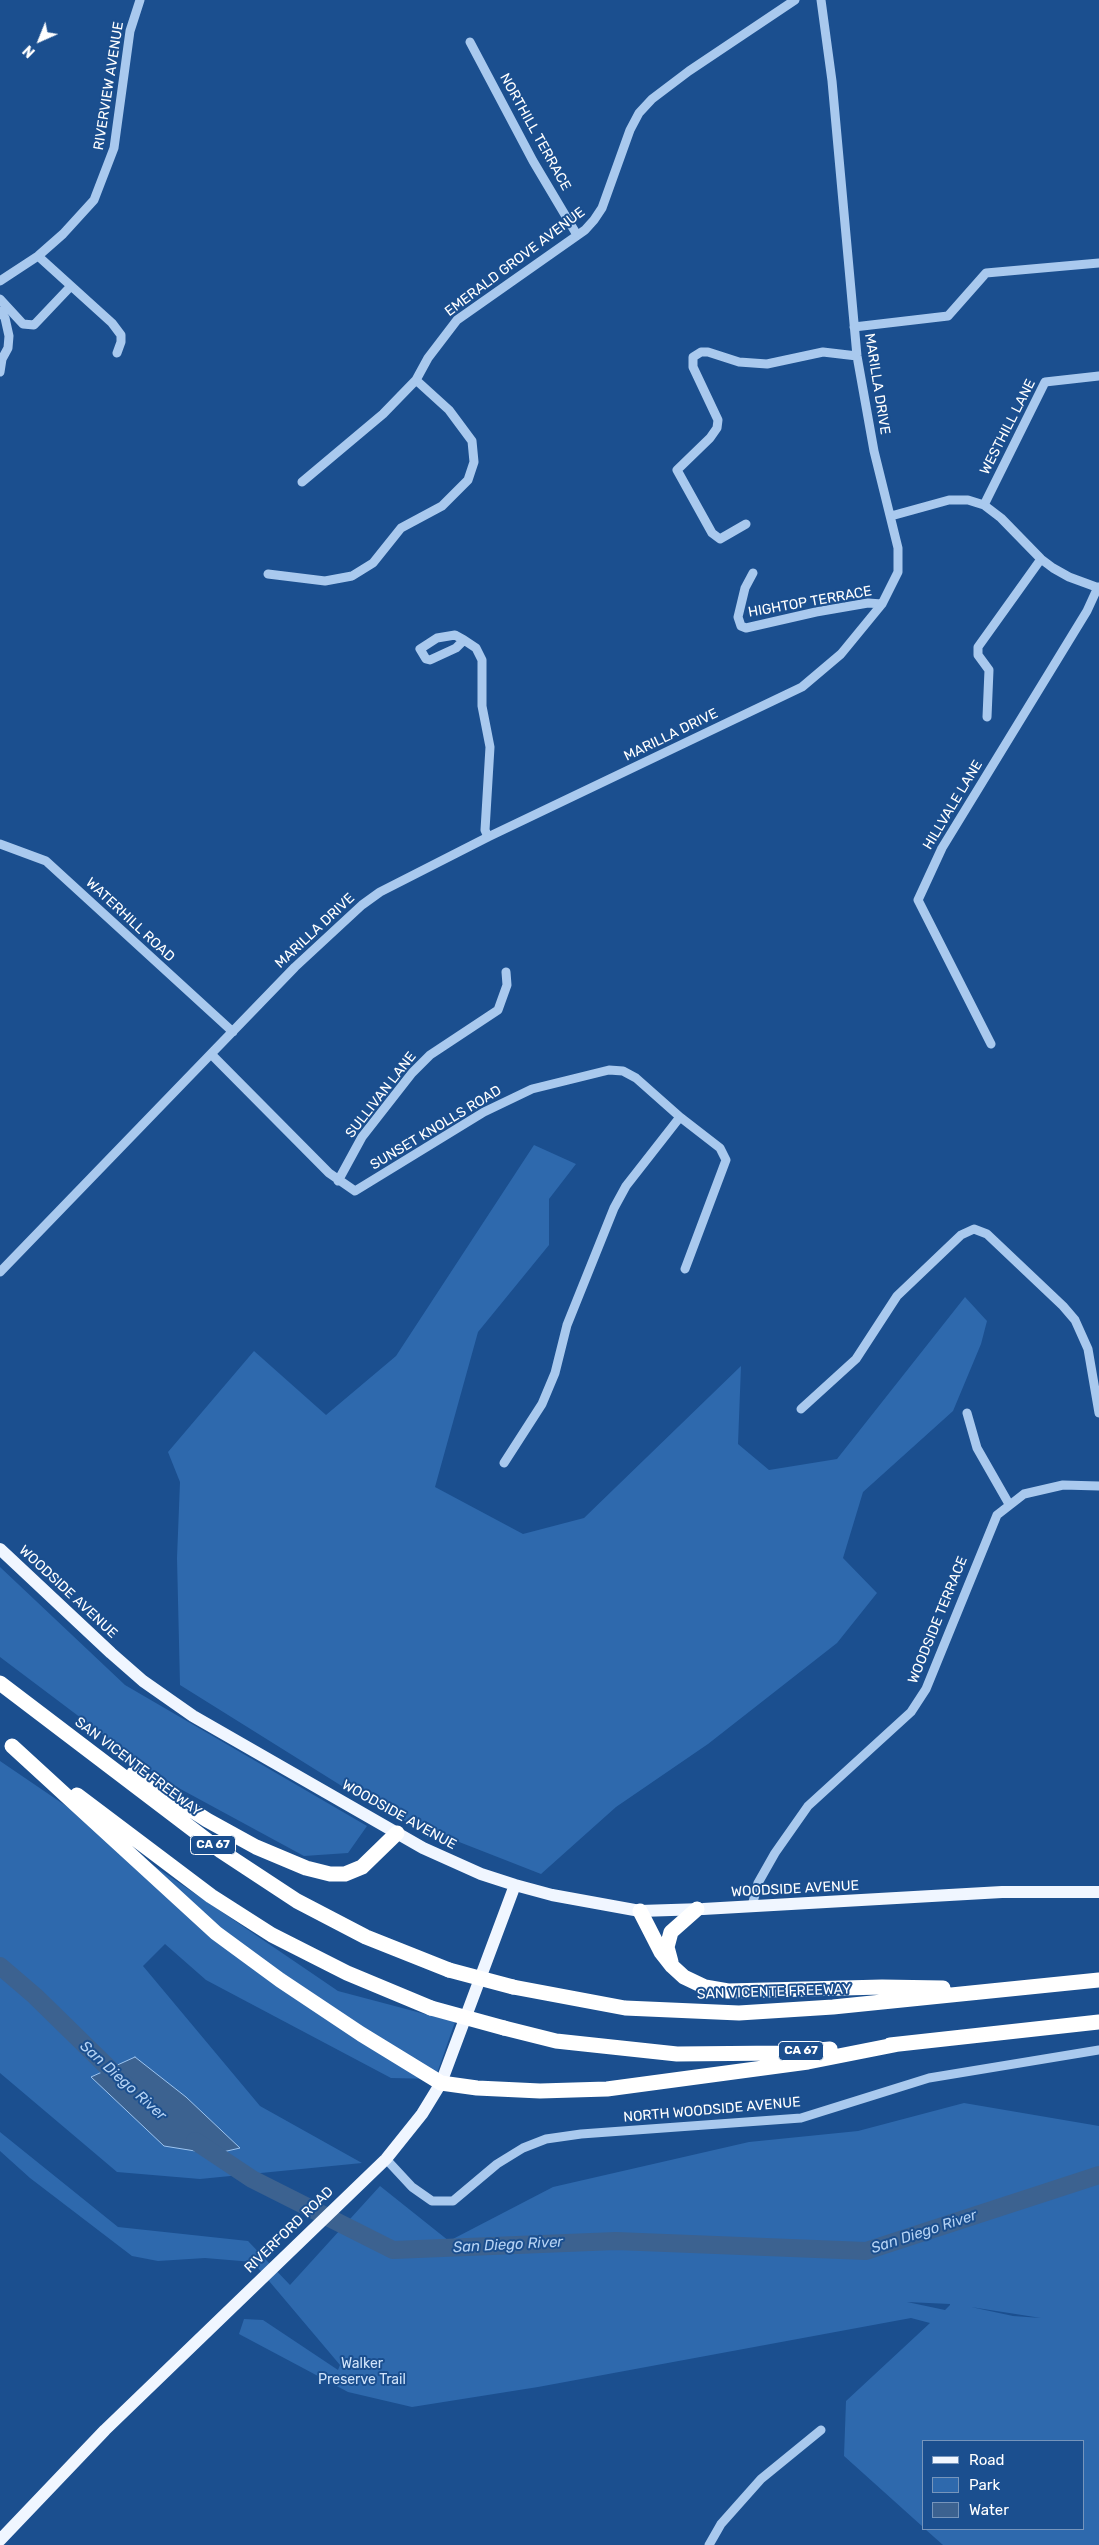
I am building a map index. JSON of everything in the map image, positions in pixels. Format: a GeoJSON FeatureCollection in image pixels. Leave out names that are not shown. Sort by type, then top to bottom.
{"type":"FeatureCollection","features":[{"type":"Feature","properties":{"kind":"highway"},"geometry":{"type":"LineString","coordinates":[[0,1682],[145,1781],[206,1820],[256,1847],[306,1868],[330,1874],[345,1874],[362,1867],[397,1834]]}},
{"type":"Feature","properties":{"kind":"highway","name":"SAN VICENTE FREEWAY"},"geometry":{"type":"LineString","coordinates":[[0,1682],[221,1851],[297,1901],[366,1937],[449,1970],[513,1987],[625,2008],[740,2012],[833,2007],[1099,1980]]}},
{"type":"Feature","properties":{"kind":"highway"},"geometry":{"type":"LineString","coordinates":[[6,1741],[216,1933],[280,1980],[361,2034],[441,2083],[477,2088],[540,2091],[607,2088],[808,2062],[899,2044]]}},
{"type":"Feature","properties":{"kind":"highway","name":"CA 67"},"geometry":{"type":"LineString","coordinates":[[6,1741],[211,1896],[257,1925],[347,1973],[431,2008],[504,2028],[556,2041],[677,2054],[783,2053],[899,2044],[1099,2022]]}},
{"type":"Feature","properties":{"kind":"highway"},"geometry":{"type":"LineString","coordinates":[[672,1966],[667,1947],[671,1932],[697,1909]]}},
{"type":"Feature","properties":{"kind":"highway"},"geometry":{"type":"LineString","coordinates":[[640,1910],[661,1952],[672,1966],[684,1976],[705,1987],[728,1991],[882,1987],[1012,1989]]}},
{"type":"Feature","properties":{"kind":"main road","name":"WOODSIDE AVENUE"},"geometry":{"type":"LineString","coordinates":[[0,1549],[143,1680],[193,1716],[423,1848],[481,1874],[514,1885],[552,1895],[640,1910],[697,1909],[1002,1892],[1099,1892]]}},
{"type":"Feature","properties":{"kind":"main road","name":"RIVERFORD ROAD"},"geometry":{"type":"LineString","coordinates":[[0,2540],[105,2430],[386,2159],[422,2114],[441,2083],[514,1885]]}},
{"type":"Feature","properties":{"kind":"street","name":"RIVERVIEW AVENUE"},"geometry":{"type":"LineString","coordinates":[[0,280],[38,256],[94,200],[106,174],[117,134],[130,31],[140,0]]}},
{"type":"Feature","properties":{"kind":"street","name":"EMERALD GROVE AVENUE"},"geometry":{"type":"LineString","coordinates":[[302,482],[383,414],[416,380],[428,358],[457,320],[577,235],[594,220],[602,208],[630,130],[639,113],[652,100],[690,71],[795,0]]}},
{"type":"Feature","properties":{"kind":"street","name":"MARILLA DRIVE"},"geometry":{"type":"LineString","coordinates":[[0,1272],[295,967],[362,905],[380,892],[488,837],[802,687],[841,654],[882,604],[898,572],[898,548],[874,451],[857,356],[832,82],[821,0]]}},
{"type":"Feature","properties":{"kind":"street","name":"NORTHILL TERRACE"},"geometry":{"type":"LineString","coordinates":[[470,42],[533,161],[577,235]]}},
{"type":"Feature","properties":{"kind":"street"},"geometry":{"type":"LineString","coordinates":[[38,256],[112,324],[121,335],[121,342],[117,353]]}},
{"type":"Feature","properties":{"kind":"street"},"geometry":{"type":"LineString","coordinates":[[854,327],[948,316],[986,273],[1099,263]]}},
{"type":"Feature","properties":{"kind":"street"},"geometry":{"type":"LineString","coordinates":[[0,298],[24,324],[34,325],[71,286]]}},
{"type":"Feature","properties":{"kind":"street"},"geometry":{"type":"LineString","coordinates":[[0,311],[5,318],[9,336],[8,348],[2,359],[0,372]]}},
{"type":"Feature","properties":{"kind":"street"},"geometry":{"type":"LineString","coordinates":[[746,524],[720,539],[712,533],[677,470],[710,438],[717,428],[718,420],[693,366],[693,357],[701,352],[708,352],[739,362],[767,364],[823,352],[857,356]]}},
{"type":"Feature","properties":{"kind":"street","name":"WESTHILL LANE"},"geometry":{"type":"LineString","coordinates":[[984,505],[1045,382],[1099,376]]}},
{"type":"Feature","properties":{"kind":"street"},"geometry":{"type":"LineString","coordinates":[[268,574],[325,582],[352,576],[373,563],[401,528],[442,506],[468,480],[474,462],[472,441],[449,410],[416,380]]}},
{"type":"Feature","properties":{"kind":"street"},"geometry":{"type":"LineString","coordinates":[[891,516],[949,500],[968,500],[984,505],[1001,518],[1041,559],[1068,577],[1099,588]]}},
{"type":"Feature","properties":{"kind":"street"},"geometry":{"type":"LineString","coordinates":[[987,717],[989,670],[978,655],[978,647],[1041,559]]}},
{"type":"Feature","properties":{"kind":"street","name":"HIGHTOP TERRACE"},"geometry":{"type":"LineString","coordinates":[[753,572],[745,588],[738,617],[741,626],[746,628],[816,612],[868,603],[882,604]]}},
{"type":"Feature","properties":{"kind":"street","name":"HILLVALE LANE"},"geometry":{"type":"LineString","coordinates":[[991,1044],[918,900],[942,848],[1087,611],[1099,588]]}},
{"type":"Feature","properties":{"kind":"street"},"geometry":{"type":"LineString","coordinates":[[464,640],[476,648],[482,660],[482,706],[490,747],[485,830],[488,837]]}},
{"type":"Feature","properties":{"kind":"street","name":"WATERHILL ROAD"},"geometry":{"type":"LineString","coordinates":[[0,844],[46,861],[233,1032]]}},
{"type":"Feature","properties":{"kind":"street","name":"SULLIVAN LANE"},"geometry":{"type":"LineString","coordinates":[[338,1181],[362,1136],[412,1074],[430,1055],[498,1010],[507,985],[506,972]]}},
{"type":"Feature","properties":{"kind":"street","name":"SUNSET KNOLLS ROAD"},"geometry":{"type":"LineString","coordinates":[[212,1054],[338,1181],[354,1191],[484,1112],[532,1089],[609,1070],[623,1071],[636,1078],[680,1117]]}},
{"type":"Feature","properties":{"kind":"street"},"geometry":{"type":"LineString","coordinates":[[504,1463],[542,1404],[555,1373],[567,1326],[614,1208],[626,1186],[680,1117],[689,1126],[720,1148],[726,1160],[685,1269]]}},
{"type":"Feature","properties":{"kind":"street"},"geometry":{"type":"LineString","coordinates":[[801,1409],[856,1359],[897,1296],[961,1235],[974,1229],[987,1234],[1063,1306],[1075,1320],[1088,1349],[1099,1413]]}},
{"type":"Feature","properties":{"kind":"street"},"geometry":{"type":"LineString","coordinates":[[967,1413],[977,1448],[1009,1504]]}},
{"type":"Feature","properties":{"kind":"street","name":"WOODSIDE TERRACE"},"geometry":{"type":"LineString","coordinates":[[752,1906],[758,1883],[775,1853],[808,1806],[911,1712],[926,1689],[997,1515],[1024,1494],[1063,1485],[1099,1486]]}},
{"type":"Feature","properties":{"kind":"street","name":"NORTH WOODSIDE AVENUE"},"geometry":{"type":"LineString","coordinates":[[386,2159],[412,2187],[432,2202],[453,2201],[497,2164],[523,2148],[546,2139],[581,2134],[801,2118],[929,2078],[1099,2050]]}},
{"type":"Feature","properties":{"kind":"street"},"geometry":{"type":"LineString","coordinates":[[709,2545],[720,2524],[761,2479],[822,2430]]}},
{"type":"Feature","properties":{"kind":"green space"},"geometry":{"type":"Polygon","coordinates":[[[534,1145],[576,1164],[549,1199],[549,1245],[478,1332],[435,1487],[523,1534],[584,1518],[741,1366],[738,1444],[769,1470],[837,1459],[965,1297],[987,1321],[981,1344],[953,1411],[863,1492],[843,1558],[877,1593],[837,1643],[708,1744],[616,1807],[541,1874],[385,1813],[180,1685],[177,1558],[180,1482],[168,1452],[254,1351],[326,1415],[396,1356],[534,1145]]]}},
{"type":"Feature","properties":{"kind":"green space"},"geometry":{"type":"Polygon","coordinates":[[[0,1567],[125,1685],[367,1826],[348,1853],[304,1856],[162,1779],[0,1657],[0,1567]]]}},
{"type":"Feature","properties":{"kind":"green space"},"geometry":{"type":"Polygon","coordinates":[[[0,1761],[338,1991],[455,2022],[435,2079],[391,2078],[206,1980],[165,1944],[143,1966],[260,2106],[362,2163],[200,2179],[117,2172],[0,2073],[0,1761]]]}},
{"type":"Feature","properties":{"kind":"green space","name":"Walker Preserve Trail"},"geometry":{"type":"Polygon","coordinates":[[[964,2103],[1099,2126],[1099,2545],[943,2545],[926,2530],[1084,2530],[1084,2440],[922,2440],[922,2526],[844,2456],[846,2401],[930,2323],[911,2318],[538,2387],[412,2407],[348,2392],[239,2334],[244,2319],[263,2320],[338,2370],[340,2365],[253,2262],[205,2258],[158,2261],[132,2256],[30,2178],[0,2151],[0,2132],[118,2227],[248,2241],[290,2285],[380,2186],[449,2241],[553,2187],[749,2142],[858,2131],[964,2103]],[[907,2302],[945,2310],[950,2304],[907,2302]],[[971,2307],[1013,2316],[1041,2318],[971,2307]]]}},
{"type":"Feature","properties":{"kind":"water"},"geometry":{"type":"Polygon","coordinates":[[[135,2057],[186,2097],[240,2148],[214,2154],[164,2146],[91,2077],[135,2057]]]}},
{"type":"Feature","properties":{"kind":"waterway","name":"San Diego River"},"geometry":{"type":"LineString","coordinates":[[0,1966],[35,1996],[127,2086]]}},
{"type":"Feature","properties":{"kind":"waterway","name":"San Diego River"},"geometry":{"type":"LineString","coordinates":[[195,2141],[252,2179],[393,2250],[616,2241],[866,2251],[1099,2175]]}}]}
